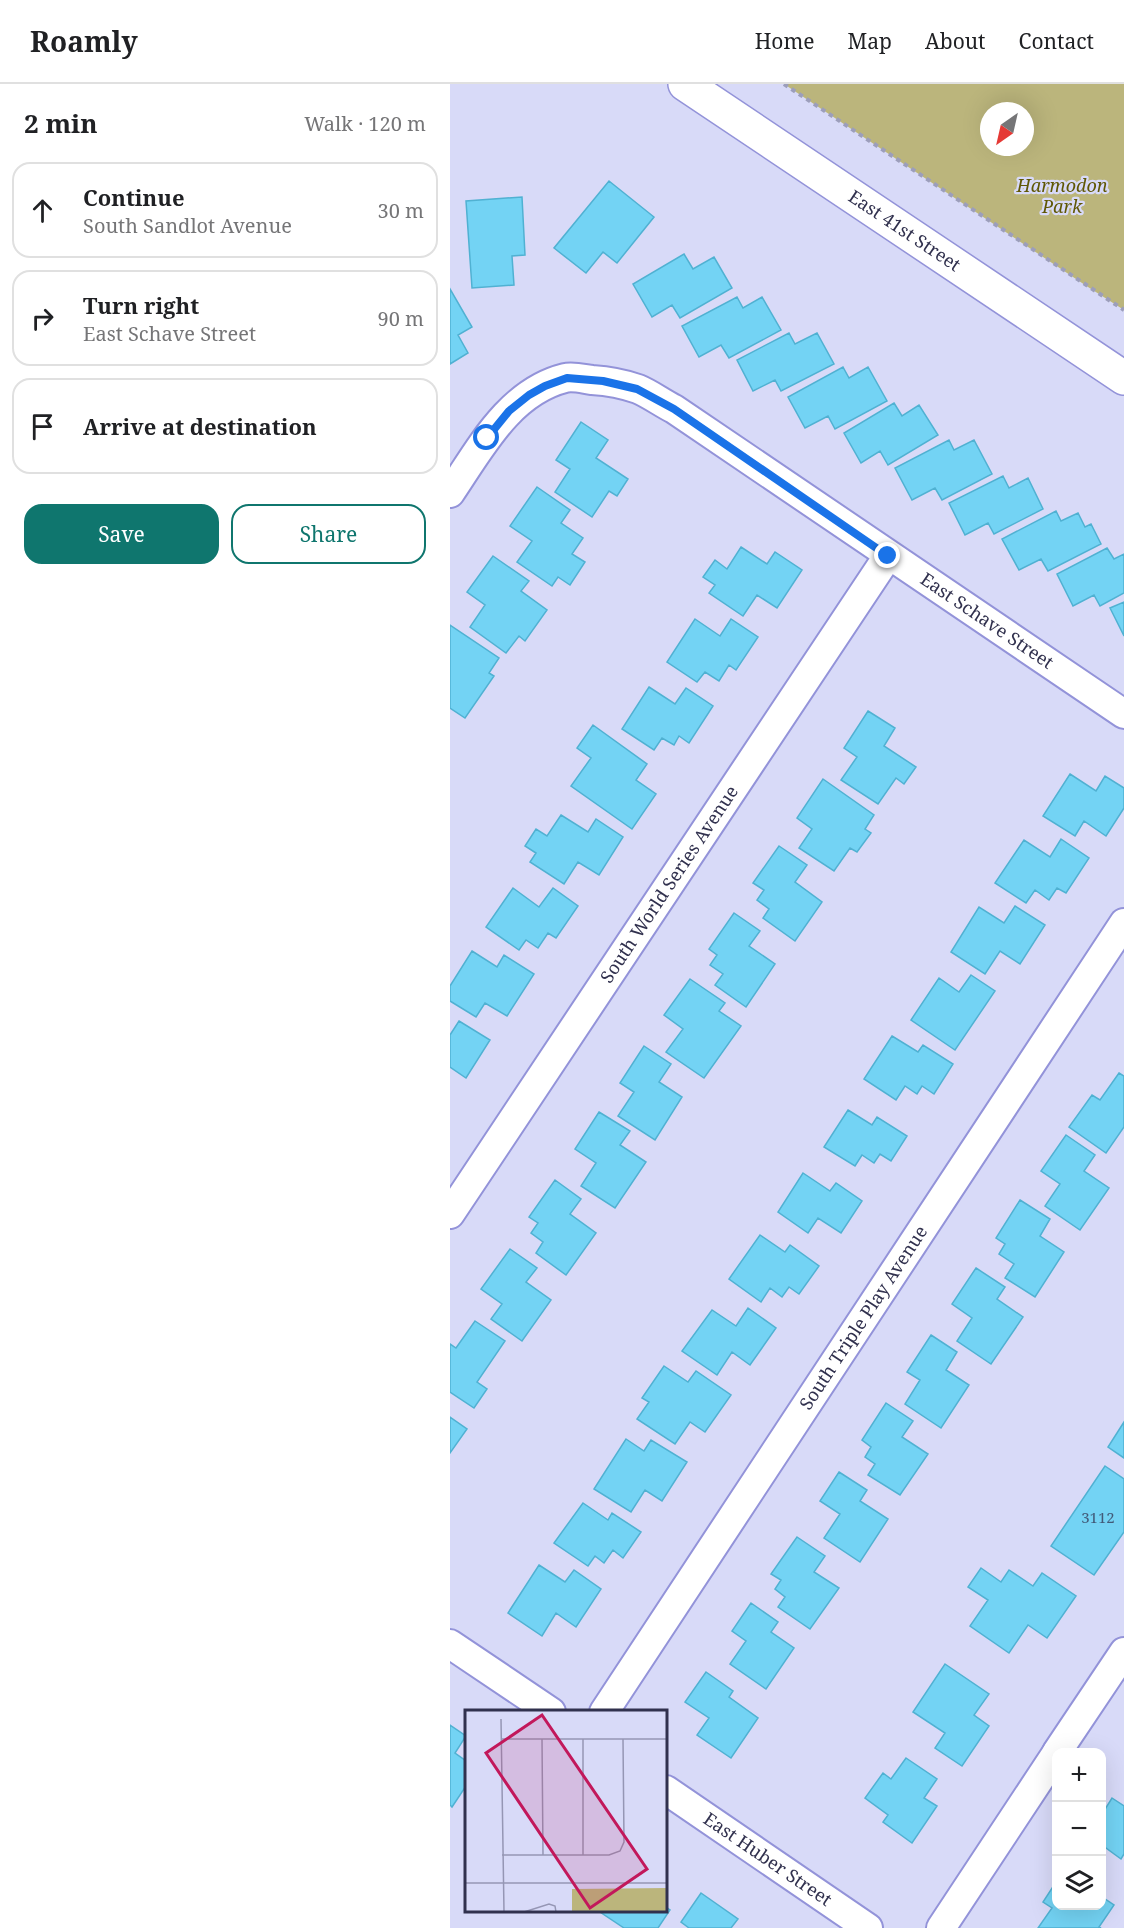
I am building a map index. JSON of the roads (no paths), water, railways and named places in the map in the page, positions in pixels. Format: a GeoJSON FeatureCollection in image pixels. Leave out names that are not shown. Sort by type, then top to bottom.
{"type":"FeatureCollection","features":[{"type":"Feature","properties":{"kind":"main road","name":"East 41st Street"},"geometry":{"type":"LineString","coordinates":[[685,84],[1124,378]]}},
{"type":"Feature","properties":{"kind":"street","name":"East Schave Street"},"geometry":{"type":"LineString","coordinates":[[450,493],[487,438],[509,411],[545,386],[567,378],[603,381],[637,389],[674,409],[1124,714]]}},
{"type":"Feature","properties":{"kind":"street","name":"South World Series Avenue"},"geometry":{"type":"LineString","coordinates":[[450,1214],[888,556]]}},
{"type":"Feature","properties":{"kind":"street","name":"South Triple Play Avenue"},"geometry":{"type":"LineString","coordinates":[[605,1710],[1124,923]]}},
{"type":"Feature","properties":{"kind":"street"},"geometry":{"type":"LineString","coordinates":[[450,1644],[548,1710]]}},
{"type":"Feature","properties":{"kind":"street"},"geometry":{"type":"LineString","coordinates":[[1060,1748],[1124,1652]]}},
{"type":"Feature","properties":{"kind":"street"},"geometry":{"type":"LineString","coordinates":[[940,1928],[1052,1760]]}},
{"type":"Feature","properties":{"kind":"street","name":"East Huber Street"},"geometry":{"type":"LineString","coordinates":[[668,1791],[868,1928]]}},
{"type":"Feature","properties":{"kind":"park label","name":"Harmodon Park"},"geometry":{"type":"Point","coordinates":[1062,196]}}]}
